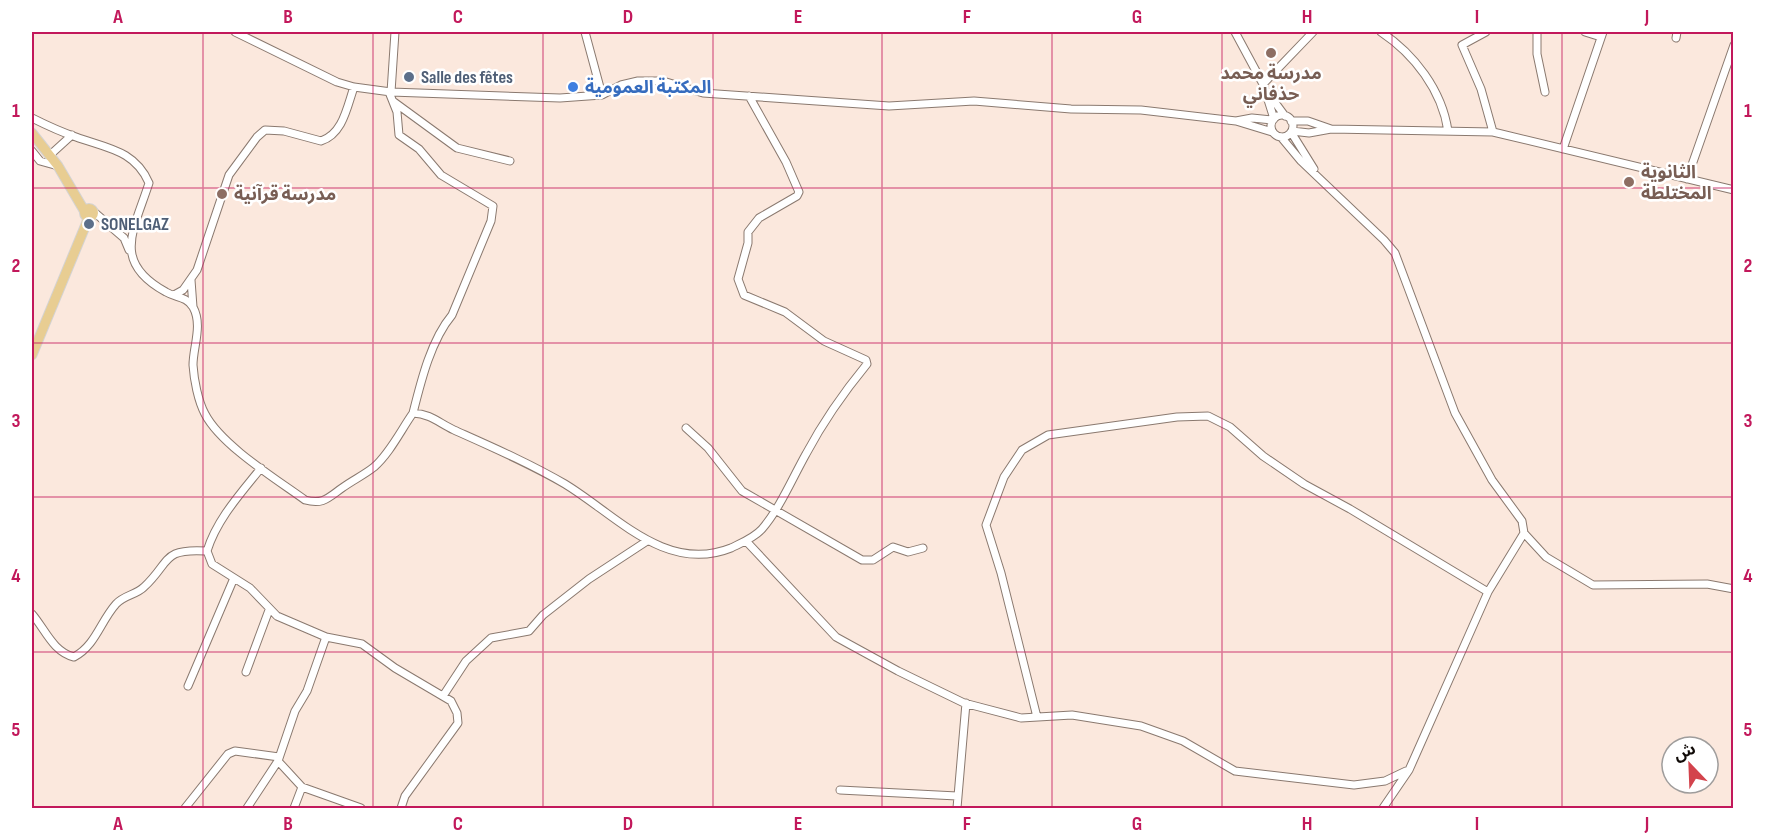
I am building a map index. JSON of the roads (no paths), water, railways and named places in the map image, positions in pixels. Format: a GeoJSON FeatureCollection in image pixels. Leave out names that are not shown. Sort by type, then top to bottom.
{"type":"FeatureCollection","features":[{"type":"Feature","properties":{"kind":"main road"},"geometry":{"type":"LineString","coordinates":[[32,133],[58,166],[88,212],[80,238],[32,355]]}},
{"type":"Feature","properties":{"kind":"street"},"geometry":{"type":"LineString","coordinates":[[235,32],[337,82],[391,95],[560,98],[602,95],[621,85],[649,80],[663,81],[703,93],[889,106],[974,101],[1071,109],[1141,110],[1236,121],[1272,132],[1281,137],[1293,154],[1317,174],[1384,240],[1399,260],[1455,413],[1492,480],[1522,521],[1524,533],[1546,557],[1593,585],[1707,584],[1734,589]]}},
{"type":"Feature","properties":{"kind":"street"},"geometry":{"type":"LineString","coordinates":[[191,280],[197,338],[193,365],[205,415],[240,452],[305,500],[315,503],[327,501],[376,465],[413,413],[429,361],[444,325],[452,315],[490,221],[493,206],[441,175],[419,149],[399,135],[397,112],[391,95],[395,32]]}},
{"type":"Feature","properties":{"kind":"street"},"geometry":{"type":"LineString","coordinates":[[585,32],[602,95]]}},
{"type":"Feature","properties":{"kind":"street"},"geometry":{"type":"LineString","coordinates":[[1234,32],[1265,88],[1288,118],[1300,147],[1317,174]]}},
{"type":"Feature","properties":{"kind":"street"},"geometry":{"type":"LineString","coordinates":[[1265,88],[1313,32]]}},
{"type":"Feature","properties":{"kind":"street"},"geometry":{"type":"LineString","coordinates":[[1486,32],[1462,45],[1481,89],[1493,132]]}},
{"type":"Feature","properties":{"kind":"street"},"geometry":{"type":"LineString","coordinates":[[1537,32],[1537,54],[1545,92]]}},
{"type":"Feature","properties":{"kind":"street"},"geometry":{"type":"LineString","coordinates":[[1563,149],[1602,34],[1585,32]]}},
{"type":"Feature","properties":{"kind":"street"},"geometry":{"type":"LineString","coordinates":[[1385,33],[1404,48],[1435,90],[1448,131]]}},
{"type":"Feature","properties":{"kind":"street"},"geometry":{"type":"LineString","coordinates":[[1687,179],[1734,45]]}},
{"type":"Feature","properties":{"kind":"street"},"geometry":{"type":"LineString","coordinates":[[174,295],[183,290],[191,280],[200,261],[228,175],[256,137],[265,130],[274,130],[321,141],[328,139],[339,127],[354,87]]}},
{"type":"Feature","properties":{"kind":"street"},"geometry":{"type":"LineString","coordinates":[[1265,88],[1273,120],[1272,132]]}},
{"type":"Feature","properties":{"kind":"street"},"geometry":{"type":"LineString","coordinates":[[391,95],[457,148],[510,161]]}},
{"type":"Feature","properties":{"kind":"street"},"geometry":{"type":"LineString","coordinates":[[413,413],[427,414],[449,427],[524,460],[572,489],[647,541],[694,556],[715,554],[746,541],[761,530],[810,446],[848,387],[867,364],[866,360],[824,341],[785,312],[744,295],[739,287],[738,279],[748,243],[748,232],[752,225],[799,192],[786,162],[749,96]]}},
{"type":"Feature","properties":{"kind":"street"},"geometry":{"type":"LineString","coordinates":[[1264,118],[1271,111]]}},
{"type":"Feature","properties":{"kind":"street"},"geometry":{"type":"LineString","coordinates":[[32,118],[72,135],[110,146],[132,158],[144,172],[149,183],[133,232],[130,252]]}},
{"type":"Feature","properties":{"kind":"street"},"geometry":{"type":"LineString","coordinates":[[1236,121],[1288,118],[1308,121],[1331,129]]}},
{"type":"Feature","properties":{"kind":"street"},"geometry":{"type":"LineString","coordinates":[[1281,137],[1292,131],[1309,133],[1331,129],[1493,132],[1734,190]]}},
{"type":"Feature","properties":{"kind":"street"},"geometry":{"type":"LineString","coordinates":[[1300,147],[1309,133]]}},
{"type":"Feature","properties":{"kind":"street"},"geometry":{"type":"LineString","coordinates":[[50,155],[72,135]]}},
{"type":"Feature","properties":{"kind":"street"},"geometry":{"type":"LineString","coordinates":[[32,151],[40,161],[58,166]]}},
{"type":"Feature","properties":{"kind":"street"},"geometry":{"type":"LineString","coordinates":[[88,212],[124,238],[135,268],[166,293],[184,298],[193,307]]}},
{"type":"Feature","properties":{"kind":"street"},"geometry":{"type":"LineString","coordinates":[[124,238],[133,232]]}},
{"type":"Feature","properties":{"kind":"street"},"geometry":{"type":"LineString","coordinates":[[1037,717],[1001,573],[986,525],[1004,477],[1022,450],[1048,435],[1177,417],[1208,416],[1230,427],[1263,456],[1304,484],[1350,508],[1488,592]]}},
{"type":"Feature","properties":{"kind":"street"},"geometry":{"type":"LineString","coordinates":[[686,428],[708,448],[742,491],[774,511],[853,552],[862,560],[873,560],[893,547],[908,552],[923,548]]}},
{"type":"Feature","properties":{"kind":"street"},"geometry":{"type":"LineString","coordinates":[[261,468],[227,511],[207,551],[212,564],[250,588],[268,610],[277,616],[326,637],[362,644],[395,668],[451,701],[457,713],[458,723],[405,796],[401,808]]}},
{"type":"Feature","properties":{"kind":"street"},"geometry":{"type":"LineString","coordinates":[[1383,808],[1408,770],[1488,592],[1524,533]]}},
{"type":"Feature","properties":{"kind":"street"},"geometry":{"type":"LineString","coordinates":[[443,696],[466,661],[491,638],[529,631],[543,615],[589,579],[647,541]]}},
{"type":"Feature","properties":{"kind":"street"},"geometry":{"type":"LineString","coordinates":[[746,541],[836,637],[898,671],[966,703],[1021,718],[1072,715],[1141,726],[1183,741],[1235,771],[1353,785],[1385,781],[1408,770]]}},
{"type":"Feature","properties":{"kind":"street"},"geometry":{"type":"LineString","coordinates":[[32,614],[57,648],[65,656],[74,657],[89,647],[117,604],[145,586],[170,556],[182,550],[207,551]]}},
{"type":"Feature","properties":{"kind":"street"},"geometry":{"type":"LineString","coordinates":[[188,686],[234,578]]}},
{"type":"Feature","properties":{"kind":"street"},"geometry":{"type":"LineString","coordinates":[[246,672],[268,610]]}},
{"type":"Feature","properties":{"kind":"street"},"geometry":{"type":"LineString","coordinates":[[247,808],[279,759],[295,711],[307,691],[326,637]]}},
{"type":"Feature","properties":{"kind":"street"},"geometry":{"type":"LineString","coordinates":[[957,808],[966,703]]}},
{"type":"Feature","properties":{"kind":"street"},"geometry":{"type":"LineString","coordinates":[[185,808],[228,754],[235,751],[279,759],[302,787],[361,808]]}},
{"type":"Feature","properties":{"kind":"street"},"geometry":{"type":"LineString","coordinates":[[1385,781],[1392,785],[1394,794]]}},
{"type":"Feature","properties":{"kind":"street"},"geometry":{"type":"LineString","coordinates":[[294,808],[302,787]]}},
{"type":"Feature","properties":{"kind":"street"},"geometry":{"type":"LineString","coordinates":[[840,790],[957,796]]}},
{"type":"Feature","properties":{"kind":"place","name":"مدرسة محمد حذفاني"},"geometry":{"type":"Point","coordinates":[1271,53]}},
{"type":"Feature","properties":{"kind":"place","name":"Salle des fêtes"},"geometry":{"type":"Point","coordinates":[409,77]}},
{"type":"Feature","properties":{"kind":"place","name":"المكتبة العمومية"},"geometry":{"type":"Point","coordinates":[573,87]}},
{"type":"Feature","properties":{"kind":"place","name":"الثانوية المختلطة"},"geometry":{"type":"Point","coordinates":[1629,182]}},
{"type":"Feature","properties":{"kind":"place","name":"مدرسة قرآنية"},"geometry":{"type":"Point","coordinates":[222,194]}},
{"type":"Feature","properties":{"kind":"place","name":"SONELGAZ"},"geometry":{"type":"Point","coordinates":[89,224]}}]}
